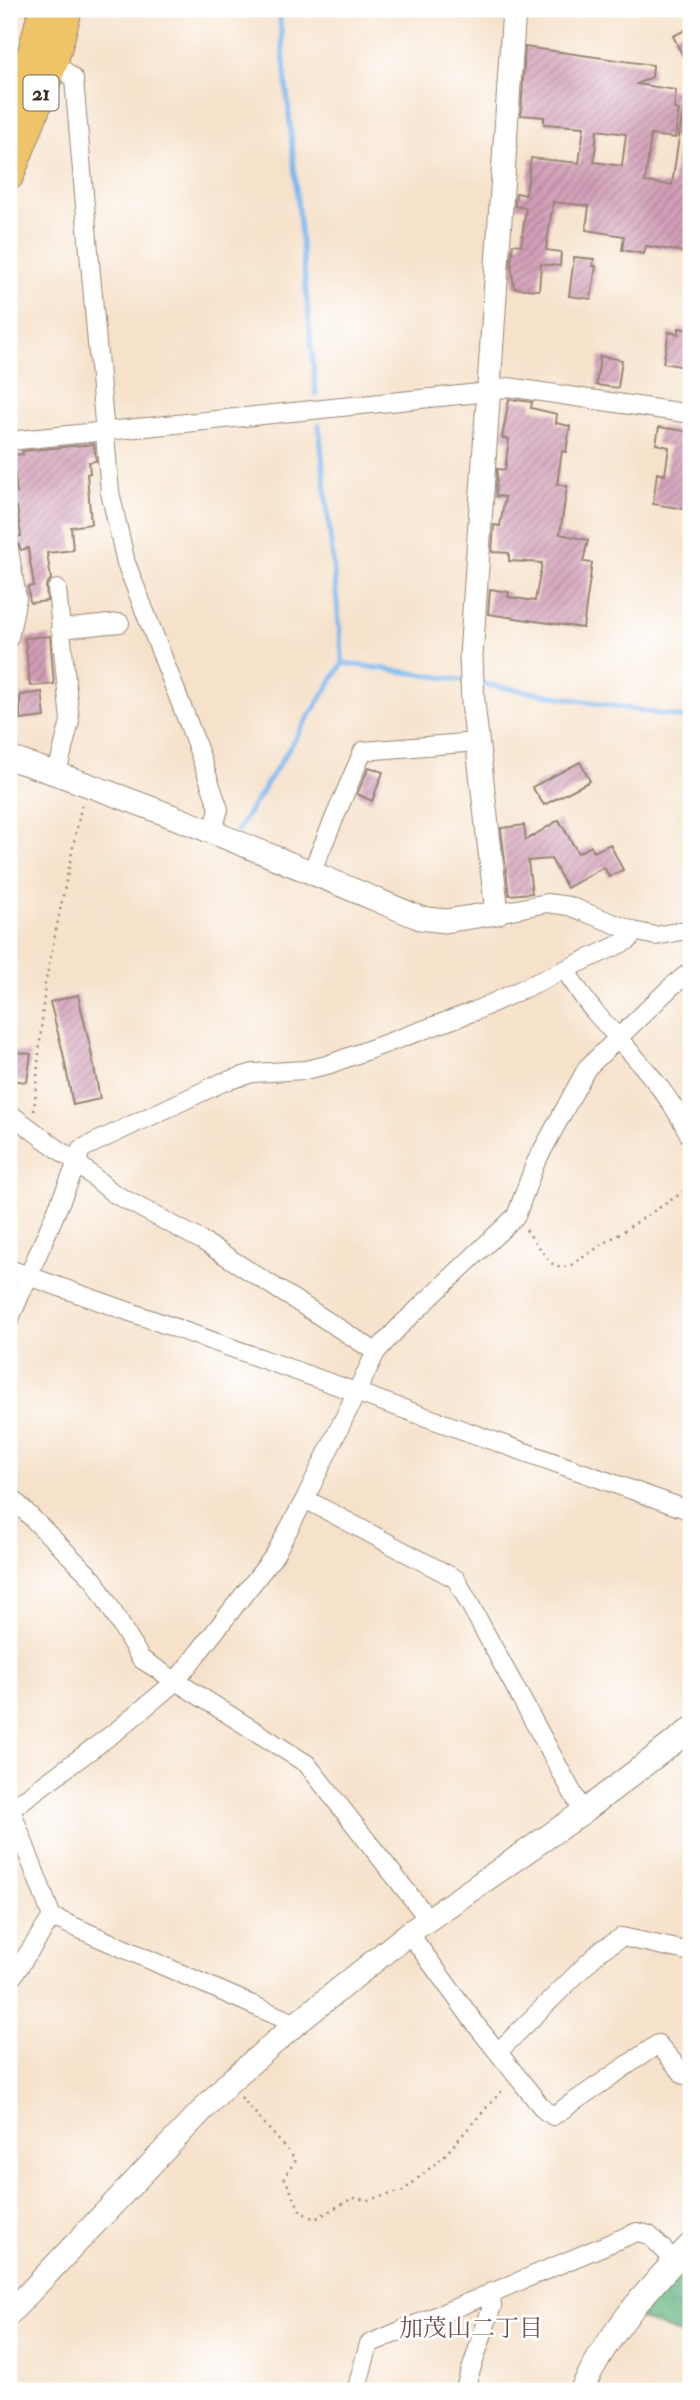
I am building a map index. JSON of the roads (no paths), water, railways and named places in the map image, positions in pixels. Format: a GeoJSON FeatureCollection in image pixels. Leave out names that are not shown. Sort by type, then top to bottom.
{"type":"FeatureCollection","features":[{"type":"Feature","properties":{"kind":"highway","name":"21"},"geometry":{"type":"LineString","coordinates":[[9,117],[33,52],[44,9]]}},
{"type":"Feature","properties":{"kind":"highway","name":"21"},"geometry":{"type":"LineString","coordinates":[[9,175],[53,61],[67,9]]}},
{"type":"Feature","properties":{"kind":"street"},"geometry":{"type":"LineString","coordinates":[[497,913],[472,670],[514,9]]}},
{"type":"Feature","properties":{"kind":"street"},"geometry":{"type":"LineString","coordinates":[[53,61],[74,79],[110,492],[126,564],[219,809],[213,831]]}},
{"type":"Feature","properties":{"kind":"street"},"geometry":{"type":"LineString","coordinates":[[9,441],[489,392],[508,387],[691,414]]}},
{"type":"Feature","properties":{"kind":"street"},"geometry":{"type":"LineString","coordinates":[[9,549],[17,598],[9,638]]}},
{"type":"Feature","properties":{"kind":"street"},"geometry":{"type":"LineString","coordinates":[[57,589],[70,721],[57,773]]}},
{"type":"Feature","properties":{"kind":"street"},"geometry":{"type":"LineString","coordinates":[[61,629],[120,623]]}},
{"type":"Feature","properties":{"kind":"street"},"geometry":{"type":"LineString","coordinates":[[311,873],[363,751],[478,742]]}},
{"type":"Feature","properties":{"kind":"street"},"geometry":{"type":"LineString","coordinates":[[9,758],[86,783],[213,831],[420,918],[445,921],[547,903],[569,906],[656,936],[691,929]]}},
{"type":"Feature","properties":{"kind":"street"},"geometry":{"type":"LineString","coordinates":[[9,1321],[78,1163],[81,1149],[223,1082],[253,1073],[305,1070],[327,1065],[475,1011],[629,940],[633,930]]}},
{"type":"Feature","properties":{"kind":"street"},"geometry":{"type":"LineString","coordinates":[[565,970],[592,1009],[620,1037],[667,1096],[691,1138]]}},
{"type":"Feature","properties":{"kind":"street"},"geometry":{"type":"LineString","coordinates":[[296,2024],[52,1917],[10,1807],[119,1729],[176,1681],[274,1556],[358,1393],[376,1352],[516,1216],[535,1164],[587,1068],[691,971]]}},
{"type":"Feature","properties":{"kind":"street"},"geometry":{"type":"LineString","coordinates":[[9,1113],[78,1163],[113,1193],[201,1240],[376,1352]]}},
{"type":"Feature","properties":{"kind":"street"},"geometry":{"type":"LineString","coordinates":[[9,1269],[691,1511]]}},
{"type":"Feature","properties":{"kind":"street"},"geometry":{"type":"LineString","coordinates":[[9,1495],[94,1580],[141,1659],[307,1764],[429,1920]]}},
{"type":"Feature","properties":{"kind":"street"},"geometry":{"type":"LineString","coordinates":[[305,1499],[456,1579],[583,1812]]}},
{"type":"Feature","properties":{"kind":"street"},"geometry":{"type":"LineString","coordinates":[[9,2314],[229,2082],[296,2024],[409,1933],[583,1812],[691,1730]]}},
{"type":"Feature","properties":{"kind":"street"},"geometry":{"type":"LineString","coordinates":[[9,1982],[52,1917]]}},
{"type":"Feature","properties":{"kind":"street"},"geometry":{"type":"LineString","coordinates":[[409,1933],[515,2074],[544,2110],[553,2116],[658,2044],[684,2075]]}},
{"type":"Feature","properties":{"kind":"street"},"geometry":{"type":"LineString","coordinates":[[499,2052],[572,1977],[601,1950],[622,1937],[691,1952]]}},
{"type":"Feature","properties":{"kind":"street"},"geometry":{"type":"LineString","coordinates":[[356,2391],[369,2344],[636,2232],[649,2235],[675,2261]]}},
{"type":"Feature","properties":{"kind":"street"},"geometry":{"type":"LineString","coordinates":[[581,2391],[596,2359],[628,2314],[691,2244]]}},
{"type":"Feature","properties":{"kind":"street"},"geometry":{"type":"LineString","coordinates":[[464,2391],[492,2306],[491,2292]]}},
{"type":"Feature","properties":{"kind":"waterway"},"geometry":{"type":"LineString","coordinates":[[279,9],[316,395]]}},
{"type":"Feature","properties":{"kind":"waterway"},"geometry":{"type":"LineString","coordinates":[[237,831],[343,663],[319,425]]}},
{"type":"Feature","properties":{"kind":"waterway"},"geometry":{"type":"LineString","coordinates":[[343,663],[468,681]]}},
{"type":"Feature","properties":{"kind":"waterway"},"geometry":{"type":"LineString","coordinates":[[477,683],[691,719]]}},
{"type":"Feature","properties":{"kind":"district","name":"加茂山二丁目"},"geometry":{"type":"Point","coordinates":[471,2328]}}]}
